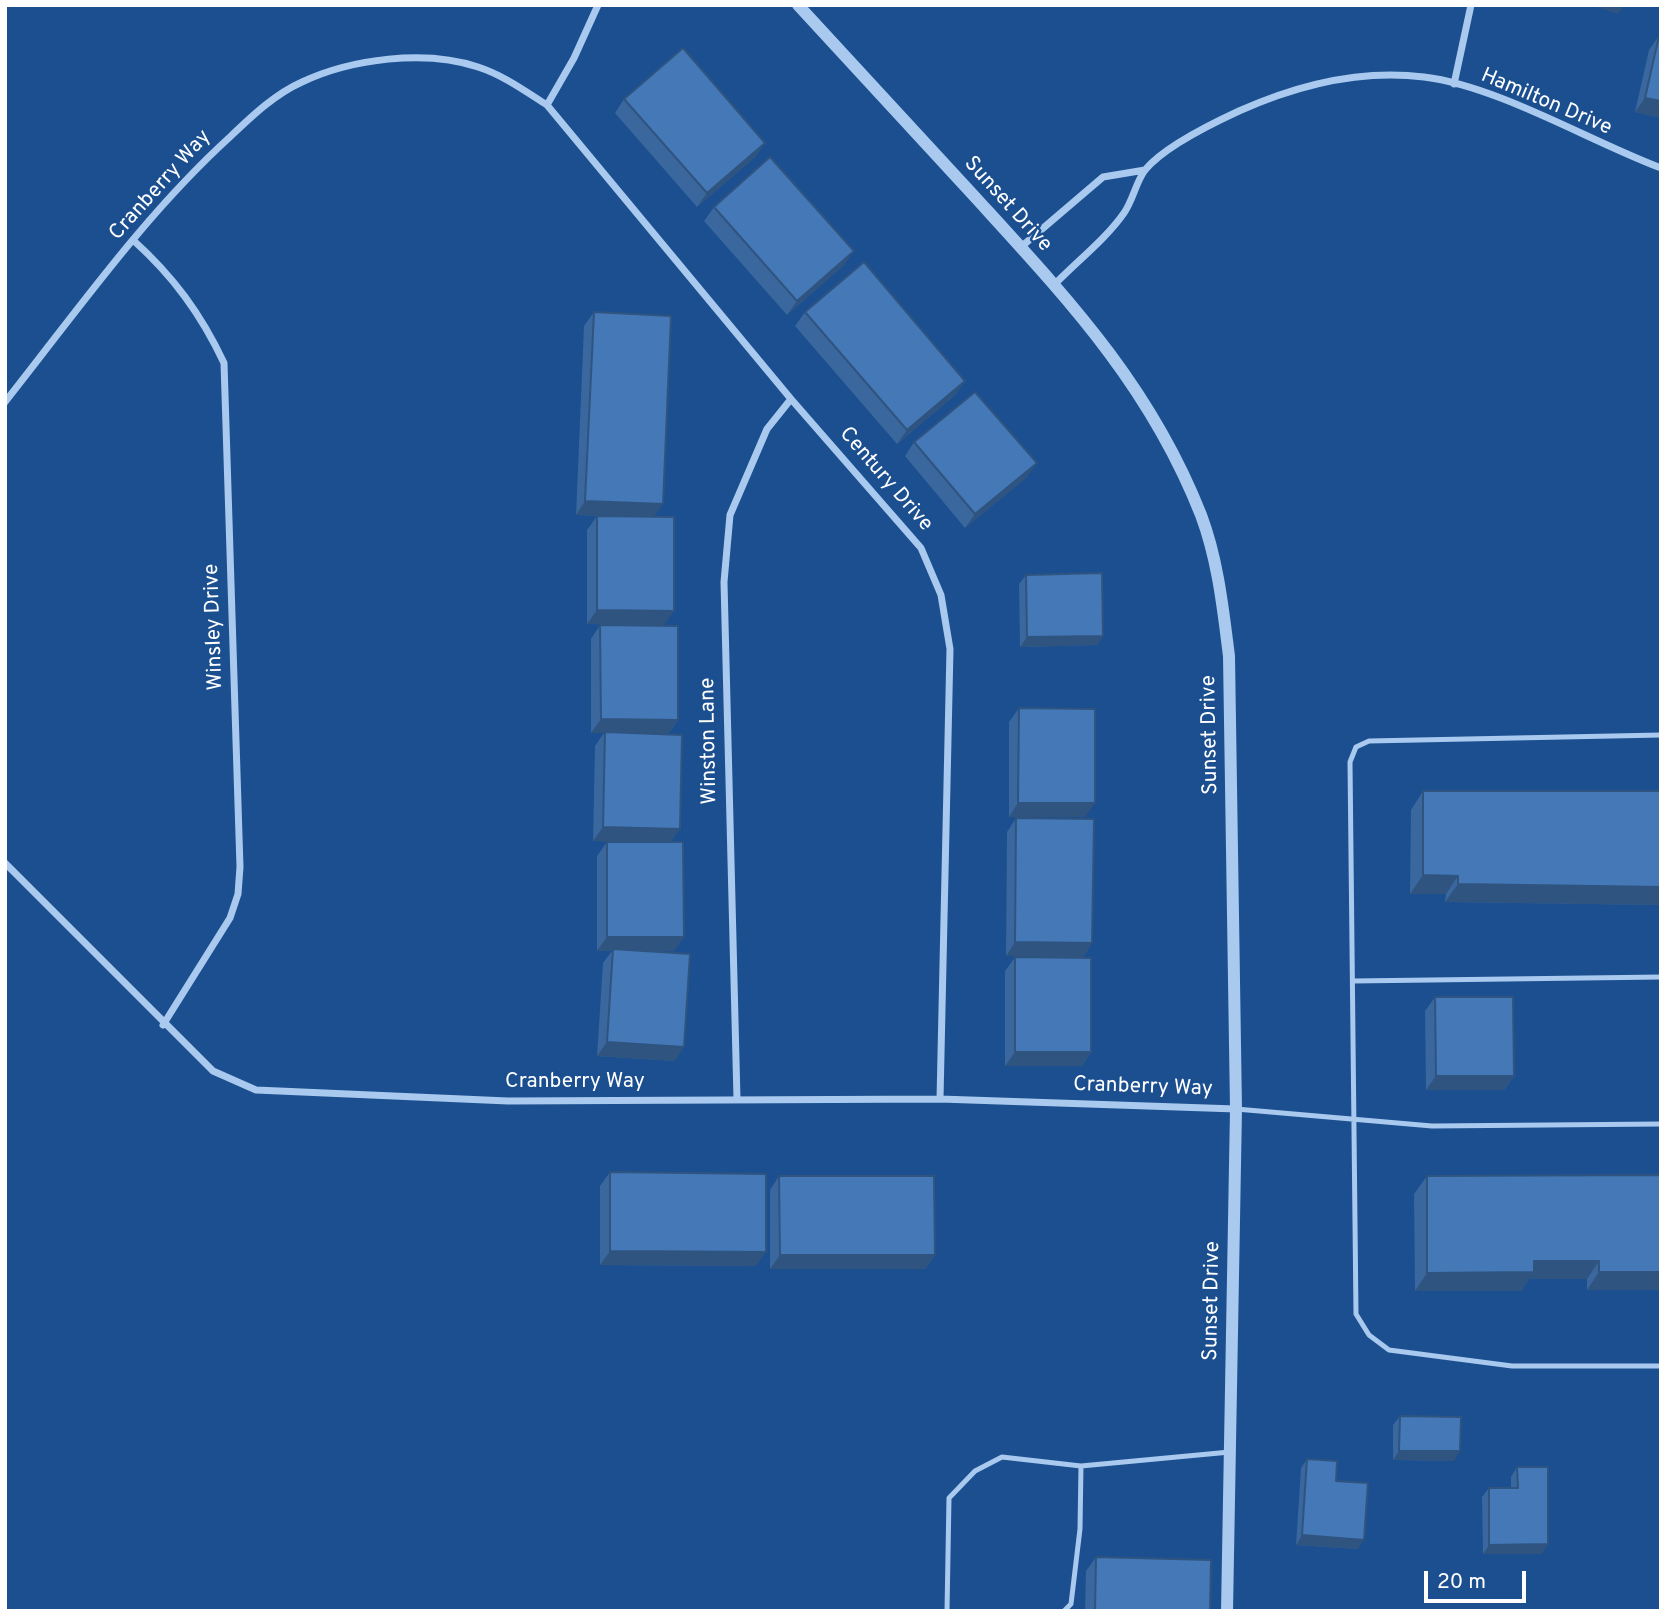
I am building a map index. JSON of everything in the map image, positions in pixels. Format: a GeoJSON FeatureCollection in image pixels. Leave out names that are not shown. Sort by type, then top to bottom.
{"type":"FeatureCollection","features":[{"type":"Feature","properties":{"kind":"street"},"geometry":{"type":"LineString","coordinates":[[547,105],[574,58],[598,5]]}},
{"type":"Feature","properties":{"kind":"street","name":"Sunset Drive"},"geometry":{"type":"LineString","coordinates":[[798,5],[1021,247],[1120,365],[1155,418],[1202,518],[1219,584],[1229,656],[1236,1109],[1227,1611]]}},
{"type":"Feature","properties":{"kind":"street"},"geometry":{"type":"LineString","coordinates":[[1454,84],[1471,5]]}},
{"type":"Feature","properties":{"kind":"street","name":"Cranberry Way"},"geometry":{"type":"LineString","coordinates":[[5,402],[132,240],[194,169],[263,106],[301,82],[339,68],[412,57],[477,66],[547,105]]}},
{"type":"Feature","properties":{"kind":"street","name":"Hamilton Drive"},"geometry":{"type":"LineString","coordinates":[[1054,285],[1124,213],[1146,170],[1187,138],[1267,99],[1313,85],[1361,75],[1425,77],[1454,84],[1517,105],[1611,150],[1661,168]]}},
{"type":"Feature","properties":{"kind":"street","name":"Century Drive"},"geometry":{"type":"LineString","coordinates":[[547,105],[791,400],[921,548],[941,595],[950,649],[940,1098]]}},
{"type":"Feature","properties":{"kind":"street","name":"Hamilton Drive"},"geometry":{"type":"LineString","coordinates":[[1021,247],[1103,177],[1146,170]]}},
{"type":"Feature","properties":{"kind":"street","name":"Winsley Drive"},"geometry":{"type":"LineString","coordinates":[[132,240],[158,263],[188,298],[224,363],[240,867],[238,894],[230,918],[163,1025]]}},
{"type":"Feature","properties":{"kind":"street","name":"Winston Lane"},"geometry":{"type":"LineString","coordinates":[[737,1099],[724,582],[730,515],[766,429],[791,400]]}},
{"type":"Feature","properties":{"kind":"street","name":"Cranberry Way"},"geometry":{"type":"LineString","coordinates":[[5,863],[163,1025],[213,1071],[256,1090],[508,1101],[940,1098],[1236,1109]]}},
{"type":"Feature","properties":{"kind":"lane"},"geometry":{"type":"LineString","coordinates":[[1661,735],[1369,741],[1356,747],[1350,762],[1356,1314],[1369,1335],[1389,1350],[1512,1366],[1661,1366]]}},
{"type":"Feature","properties":{"kind":"lane"},"geometry":{"type":"LineString","coordinates":[[1353,981],[1661,977]]}},
{"type":"Feature","properties":{"kind":"lane"},"geometry":{"type":"LineString","coordinates":[[1236,1109],[1432,1126],[1661,1124]]}},
{"type":"Feature","properties":{"kind":"lane"},"geometry":{"type":"LineString","coordinates":[[947,1611],[949,1498],[975,1471],[1002,1457],[1081,1466],[1230,1452]]}},
{"type":"Feature","properties":{"kind":"lane"},"geometry":{"type":"LineString","coordinates":[[1064,1611],[1071,1604],[1080,1529],[1081,1466]]}},
{"type":"Feature","properties":{"kind":"building"},"geometry":{"type":"Polygon","coordinates":[[[1661,36],[1661,101],[1645,98],[1661,36]]]}},
{"type":"Feature","properties":{"kind":"building"},"geometry":{"type":"Polygon","coordinates":[[[683,48],[765,143],[707,193],[624,99],[683,48]]]}},
{"type":"Feature","properties":{"kind":"building"},"geometry":{"type":"Polygon","coordinates":[[[770,157],[854,251],[797,301],[714,207],[770,157]]]}},
{"type":"Feature","properties":{"kind":"building"},"geometry":{"type":"Polygon","coordinates":[[[864,262],[965,381],[907,430],[805,312],[864,262]]]}},
{"type":"Feature","properties":{"kind":"building"},"geometry":{"type":"Polygon","coordinates":[[[594,312],[671,316],[663,504],[585,501],[594,312]]]}},
{"type":"Feature","properties":{"kind":"building"},"geometry":{"type":"Polygon","coordinates":[[[975,392],[1037,463],[975,514],[914,442],[975,392]]]}},
{"type":"Feature","properties":{"kind":"building"},"geometry":{"type":"Polygon","coordinates":[[[597,516],[674,517],[674,611],[597,610],[597,516]]]}},
{"type":"Feature","properties":{"kind":"building"},"geometry":{"type":"Polygon","coordinates":[[[1102,573],[1103,636],[1027,637],[1026,575],[1102,573]]]}},
{"type":"Feature","properties":{"kind":"building"},"geometry":{"type":"Polygon","coordinates":[[[600,625],[678,626],[678,720],[601,719],[600,625]]]}},
{"type":"Feature","properties":{"kind":"building"},"geometry":{"type":"Polygon","coordinates":[[[1019,708],[1095,709],[1095,803],[1018,803],[1019,708]]]}},
{"type":"Feature","properties":{"kind":"building"},"geometry":{"type":"Polygon","coordinates":[[[605,732],[682,735],[680,829],[603,827],[605,732]]]}},
{"type":"Feature","properties":{"kind":"building"},"geometry":{"type":"Polygon","coordinates":[[[1423,791],[1661,791],[1661,887],[1458,884],[1458,876],[1423,875],[1423,791]]]}},
{"type":"Feature","properties":{"kind":"building"},"geometry":{"type":"Polygon","coordinates":[[[1016,818],[1094,819],[1092,943],[1015,942],[1016,818]]]}},
{"type":"Feature","properties":{"kind":"building"},"geometry":{"type":"Polygon","coordinates":[[[607,842],[683,842],[684,937],[607,937],[607,842]]]}},
{"type":"Feature","properties":{"kind":"building"},"geometry":{"type":"Polygon","coordinates":[[[613,949],[690,954],[684,1047],[607,1042],[613,949]]]}},
{"type":"Feature","properties":{"kind":"building"},"geometry":{"type":"Polygon","coordinates":[[[1015,957],[1091,958],[1091,1052],[1015,1052],[1015,957]]]}},
{"type":"Feature","properties":{"kind":"building"},"geometry":{"type":"Polygon","coordinates":[[[1435,997],[1513,997],[1514,1076],[1436,1076],[1435,997]]]}},
{"type":"Feature","properties":{"kind":"building"},"geometry":{"type":"Polygon","coordinates":[[[610,1172],[766,1174],[766,1252],[610,1251],[610,1172]]]}},
{"type":"Feature","properties":{"kind":"building"},"geometry":{"type":"Polygon","coordinates":[[[1661,1175],[1661,1272],[1599,1272],[1599,1261],[1534,1261],[1534,1272],[1427,1273],[1427,1176],[1661,1175]]]}},
{"type":"Feature","properties":{"kind":"building"},"geometry":{"type":"Polygon","coordinates":[[[779,1176],[934,1176],[935,1255],[780,1255],[779,1176]]]}},
{"type":"Feature","properties":{"kind":"building"},"geometry":{"type":"Polygon","coordinates":[[[1400,1416],[1461,1417],[1460,1451],[1399,1451],[1400,1416]]]}},
{"type":"Feature","properties":{"kind":"building"},"geometry":{"type":"Polygon","coordinates":[[[1307,1459],[1337,1461],[1336,1481],[1368,1483],[1364,1540],[1302,1535],[1307,1459]]]}},
{"type":"Feature","properties":{"kind":"building"},"geometry":{"type":"Polygon","coordinates":[[[1517,1467],[1548,1467],[1548,1544],[1489,1545],[1489,1488],[1518,1488],[1517,1467]]]}},
{"type":"Feature","properties":{"kind":"building"},"geometry":{"type":"Polygon","coordinates":[[[1096,1557],[1211,1560],[1210,1611],[1095,1611],[1096,1557]]]}}]}
